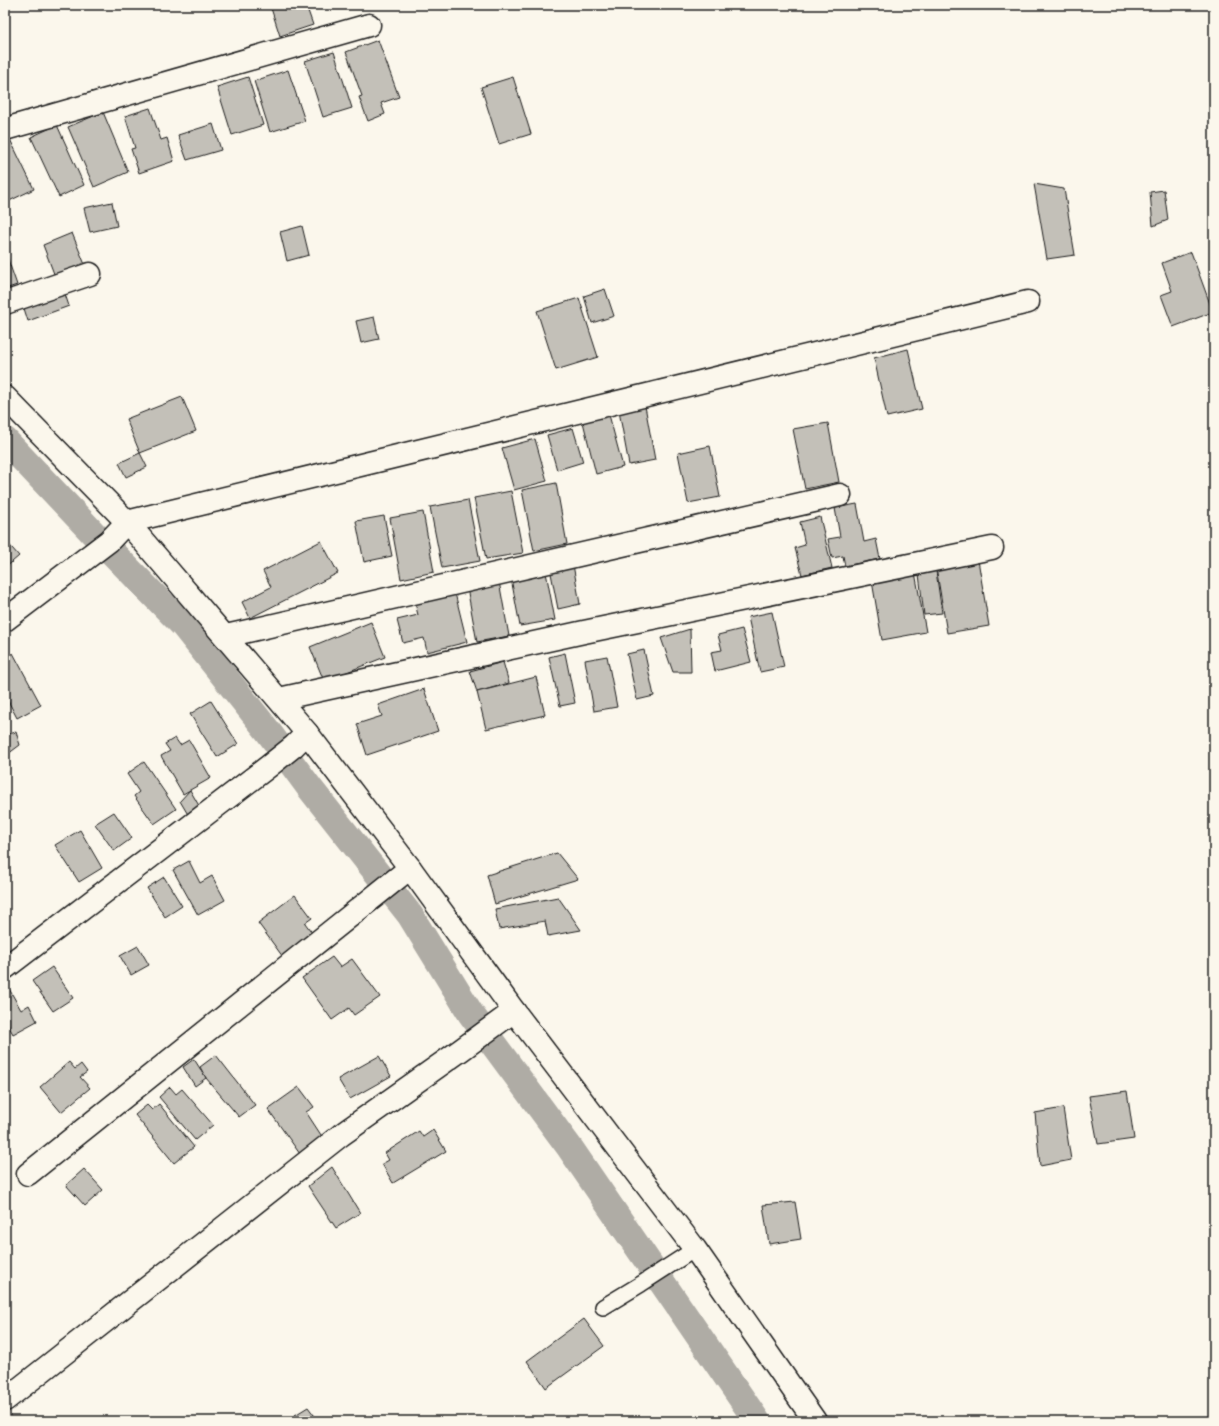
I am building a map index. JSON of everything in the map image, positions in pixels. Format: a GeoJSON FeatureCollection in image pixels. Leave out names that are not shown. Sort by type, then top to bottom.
{"type":"FeatureCollection","features":[{"type":"Feature","properties":{"kind":"street"},"geometry":{"type":"LineString","coordinates":[[5,129],[369,25]]}},
{"type":"Feature","properties":{"kind":"street"},"geometry":{"type":"LineString","coordinates":[[5,303],[90,274]]}},
{"type":"Feature","properties":{"kind":"street"},"geometry":{"type":"LineString","coordinates":[[5,620],[109,541],[127,522],[1028,302]]}},
{"type":"Feature","properties":{"kind":"street"},"geometry":{"type":"LineString","coordinates":[[5,397],[127,522],[279,699],[300,739],[402,875],[514,1011],[695,1249],[814,1421]]}},
{"type":"Feature","properties":{"kind":"street"},"geometry":{"type":"LineString","coordinates":[[226,636],[840,495]]}},
{"type":"Feature","properties":{"kind":"street"},"geometry":{"type":"LineString","coordinates":[[279,699],[584,632],[992,548]]}},
{"type":"Feature","properties":{"kind":"street"},"geometry":{"type":"LineString","coordinates":[[5,968],[269,766],[300,739]]}},
{"type":"Feature","properties":{"kind":"street"},"geometry":{"type":"LineString","coordinates":[[28,1174],[402,875]]}},
{"type":"Feature","properties":{"kind":"street"},"geometry":{"type":"LineString","coordinates":[[5,1400],[341,1135],[514,1011]]}},
{"type":"Feature","properties":{"kind":"lane"},"geometry":{"type":"LineString","coordinates":[[603,1307],[695,1249]]}},
{"type":"Feature","properties":{"kind":"building"},"geometry":{"type":"Polygon","coordinates":[[[270,5],[306,5],[313,25],[280,36],[270,5]]]}},
{"type":"Feature","properties":{"kind":"building"},"geometry":{"type":"Polygon","coordinates":[[[378,40],[399,97],[381,103],[385,114],[368,121],[359,97],[362,96],[346,52],[378,40]]]}},
{"type":"Feature","properties":{"kind":"building"},"geometry":{"type":"Polygon","coordinates":[[[334,52],[352,108],[323,117],[305,61],[334,52]]]}},
{"type":"Feature","properties":{"kind":"building"},"geometry":{"type":"Polygon","coordinates":[[[288,70],[305,121],[270,132],[254,81],[288,70]]]}},
{"type":"Feature","properties":{"kind":"building"},"geometry":{"type":"Polygon","coordinates":[[[248,77],[263,125],[232,135],[217,87],[248,77]]]}},
{"type":"Feature","properties":{"kind":"building"},"geometry":{"type":"Polygon","coordinates":[[[513,77],[531,134],[499,144],[481,87],[513,77]]]}},
{"type":"Feature","properties":{"kind":"building"},"geometry":{"type":"Polygon","coordinates":[[[150,108],[161,140],[167,138],[174,161],[139,173],[131,149],[135,148],[125,116],[150,108]]]}},
{"type":"Feature","properties":{"kind":"building"},"geometry":{"type":"Polygon","coordinates":[[[103,112],[128,172],[94,187],[68,127],[103,112]]]}},
{"type":"Feature","properties":{"kind":"building"},"geometry":{"type":"Polygon","coordinates":[[[213,124],[221,150],[187,160],[178,135],[213,124]]]}},
{"type":"Feature","properties":{"kind":"building"},"geometry":{"type":"Polygon","coordinates":[[[57,125],[84,185],[59,197],[31,137],[57,125]]]}},
{"type":"Feature","properties":{"kind":"building"},"geometry":{"type":"Polygon","coordinates":[[[5,131],[34,189],[5,203],[5,131]]]}},
{"type":"Feature","properties":{"kind":"building"},"geometry":{"type":"Polygon","coordinates":[[[1034,184],[1064,189],[1075,255],[1047,259],[1034,184]]]}},
{"type":"Feature","properties":{"kind":"building"},"geometry":{"type":"Polygon","coordinates":[[[1164,190],[1168,220],[1153,226],[1150,192],[1164,190]]]}},
{"type":"Feature","properties":{"kind":"building"},"geometry":{"type":"Polygon","coordinates":[[[112,202],[117,226],[90,232],[84,208],[112,202]]]}},
{"type":"Feature","properties":{"kind":"building"},"geometry":{"type":"Polygon","coordinates":[[[302,226],[309,255],[287,261],[280,232],[302,226]]]}},
{"type":"Feature","properties":{"kind":"building"},"geometry":{"type":"Polygon","coordinates":[[[72,233],[86,267],[56,279],[43,245],[72,233]]]}},
{"type":"Feature","properties":{"kind":"building"},"geometry":{"type":"Polygon","coordinates":[[[5,251],[17,285],[5,289],[5,251]]]}},
{"type":"Feature","properties":{"kind":"building"},"geometry":{"type":"Polygon","coordinates":[[[1191,252],[1213,312],[1173,327],[1161,295],[1172,291],[1162,263],[1191,252]]]}},
{"type":"Feature","properties":{"kind":"building"},"geometry":{"type":"Polygon","coordinates":[[[62,285],[69,306],[28,321],[21,299],[62,285]]]}},
{"type":"Feature","properties":{"kind":"building"},"geometry":{"type":"Polygon","coordinates":[[[605,289],[614,316],[592,323],[584,296],[605,289]]]}},
{"type":"Feature","properties":{"kind":"building"},"geometry":{"type":"Polygon","coordinates":[[[579,298],[598,357],[556,370],[537,311],[579,298]]]}},
{"type":"Feature","properties":{"kind":"building"},"geometry":{"type":"Polygon","coordinates":[[[374,317],[379,339],[361,343],[356,321],[374,317]]]}},
{"type":"Feature","properties":{"kind":"building"},"geometry":{"type":"Polygon","coordinates":[[[908,349],[922,409],[887,417],[874,358],[908,349]]]}},
{"type":"Feature","properties":{"kind":"building"},"geometry":{"type":"Polygon","coordinates":[[[182,397],[196,431],[140,453],[126,419],[182,397]]]}},
{"type":"Feature","properties":{"kind":"building"},"geometry":{"type":"Polygon","coordinates":[[[645,406],[655,460],[629,465],[619,411],[645,406]]]}},
{"type":"Feature","properties":{"kind":"building"},"geometry":{"type":"Polygon","coordinates":[[[608,411],[623,467],[596,474],[582,418],[608,411]]]}},
{"type":"Feature","properties":{"kind":"building"},"geometry":{"type":"Polygon","coordinates":[[[828,423],[839,482],[805,489],[793,429],[828,423]]]}},
{"type":"Feature","properties":{"kind":"building"},"geometry":{"type":"Polygon","coordinates":[[[573,428],[583,462],[557,470],[547,435],[573,428]]]}},
{"type":"Feature","properties":{"kind":"building"},"geometry":{"type":"Polygon","coordinates":[[[535,439],[547,481],[514,490],[502,448],[535,439]]]}},
{"type":"Feature","properties":{"kind":"building"},"geometry":{"type":"Polygon","coordinates":[[[710,446],[720,497],[688,503],[678,453],[710,446]]]}},
{"type":"Feature","properties":{"kind":"building"},"geometry":{"type":"Polygon","coordinates":[[[140,453],[147,467],[126,477],[119,463],[140,453]]]}},
{"type":"Feature","properties":{"kind":"building"},"geometry":{"type":"Polygon","coordinates":[[[556,483],[567,544],[534,551],[522,490],[556,483]]]}},
{"type":"Feature","properties":{"kind":"building"},"geometry":{"type":"Polygon","coordinates":[[[511,491],[523,553],[486,559],[474,498],[511,491]]]}},
{"type":"Feature","properties":{"kind":"building"},"geometry":{"type":"Polygon","coordinates":[[[468,500],[480,561],[442,568],[430,507],[468,500]]]}},
{"type":"Feature","properties":{"kind":"building"},"geometry":{"type":"Polygon","coordinates":[[[857,504],[864,542],[876,539],[880,559],[845,566],[843,556],[832,558],[828,539],[840,537],[835,508],[857,504]]]}},
{"type":"Feature","properties":{"kind":"building"},"geometry":{"type":"Polygon","coordinates":[[[423,512],[434,572],[401,579],[390,518],[423,512]]]}},
{"type":"Feature","properties":{"kind":"building"},"geometry":{"type":"Polygon","coordinates":[[[384,516],[392,556],[364,562],[356,521],[384,516]]]}},
{"type":"Feature","properties":{"kind":"building"},"geometry":{"type":"Polygon","coordinates":[[[820,517],[832,568],[802,575],[795,548],[805,545],[800,522],[820,517]]]}},
{"type":"Feature","properties":{"kind":"building"},"geometry":{"type":"Polygon","coordinates":[[[5,540],[19,556],[5,568],[5,540]]]}},
{"type":"Feature","properties":{"kind":"building"},"geometry":{"type":"Polygon","coordinates":[[[321,541],[338,573],[250,618],[242,602],[271,587],[263,571],[321,541]]]}},
{"type":"Feature","properties":{"kind":"building"},"geometry":{"type":"Polygon","coordinates":[[[977,554],[989,626],[947,633],[935,561],[977,554]]]}},
{"type":"Feature","properties":{"kind":"building"},"geometry":{"type":"Polygon","coordinates":[[[572,559],[580,604],[558,609],[549,563],[572,559]]]}},
{"type":"Feature","properties":{"kind":"building"},"geometry":{"type":"Polygon","coordinates":[[[935,564],[942,613],[924,615],[918,566],[935,564]]]}},
{"type":"Feature","properties":{"kind":"building"},"geometry":{"type":"Polygon","coordinates":[[[545,567],[555,620],[520,626],[510,573],[545,567]]]}},
{"type":"Feature","properties":{"kind":"building"},"geometry":{"type":"Polygon","coordinates":[[[914,567],[926,632],[882,640],[871,575],[914,567]]]}},
{"type":"Feature","properties":{"kind":"building"},"geometry":{"type":"Polygon","coordinates":[[[498,576],[509,636],[477,642],[466,582],[498,576]]]}},
{"type":"Feature","properties":{"kind":"building"},"geometry":{"type":"Polygon","coordinates":[[[453,585],[467,642],[427,652],[424,638],[403,643],[397,620],[418,615],[413,595],[453,585]]]}},
{"type":"Feature","properties":{"kind":"building"},"geometry":{"type":"Polygon","coordinates":[[[772,612],[784,667],[760,672],[748,617],[772,612]]]}},
{"type":"Feature","properties":{"kind":"building"},"geometry":{"type":"Polygon","coordinates":[[[371,622],[385,657],[324,681],[310,647],[371,622]]]}},
{"type":"Feature","properties":{"kind":"building"},"geometry":{"type":"Polygon","coordinates":[[[690,629],[691,672],[673,672],[661,638],[690,629]]]}},
{"type":"Feature","properties":{"kind":"building"},"geometry":{"type":"Polygon","coordinates":[[[742,629],[751,662],[715,671],[711,652],[722,650],[718,635],[742,629]]]}},
{"type":"Feature","properties":{"kind":"building"},"geometry":{"type":"Polygon","coordinates":[[[644,650],[654,696],[637,700],[627,654],[644,650]]]}},
{"type":"Feature","properties":{"kind":"building"},"geometry":{"type":"Polygon","coordinates":[[[13,653],[41,705],[17,718],[5,695],[5,657],[13,653]]]}},
{"type":"Feature","properties":{"kind":"building"},"geometry":{"type":"Polygon","coordinates":[[[565,653],[575,703],[560,706],[549,657],[565,653]]]}},
{"type":"Feature","properties":{"kind":"building"},"geometry":{"type":"Polygon","coordinates":[[[607,656],[617,707],[594,711],[585,660],[607,656]]]}},
{"type":"Feature","properties":{"kind":"building"},"geometry":{"type":"Polygon","coordinates":[[[503,662],[509,683],[477,692],[470,671],[503,662]]]}},
{"type":"Feature","properties":{"kind":"building"},"geometry":{"type":"Polygon","coordinates":[[[536,677],[545,715],[486,729],[477,692],[536,677]]]}},
{"type":"Feature","properties":{"kind":"building"},"geometry":{"type":"Polygon","coordinates":[[[424,689],[438,731],[367,755],[357,724],[382,716],[378,705],[424,689]]]}},
{"type":"Feature","properties":{"kind":"building"},"geometry":{"type":"Polygon","coordinates":[[[211,701],[238,744],[217,757],[190,714],[211,701]]]}},
{"type":"Feature","properties":{"kind":"building"},"geometry":{"type":"Polygon","coordinates":[[[16,732],[20,745],[8,754],[5,746],[5,735],[16,732]]]}},
{"type":"Feature","properties":{"kind":"building"},"geometry":{"type":"Polygon","coordinates":[[[175,738],[180,745],[189,740],[211,778],[183,794],[161,756],[170,751],[165,744],[175,738]]]}},
{"type":"Feature","properties":{"kind":"building"},"geometry":{"type":"Polygon","coordinates":[[[144,762],[176,809],[154,824],[134,796],[139,792],[127,774],[144,762]]]}},
{"type":"Feature","properties":{"kind":"building"},"geometry":{"type":"Polygon","coordinates":[[[190,790],[202,811],[190,818],[180,801],[190,790]]]}},
{"type":"Feature","properties":{"kind":"building"},"geometry":{"type":"Polygon","coordinates":[[[114,812],[132,838],[114,851],[95,824],[114,812]]]}},
{"type":"Feature","properties":{"kind":"building"},"geometry":{"type":"Polygon","coordinates":[[[80,830],[102,868],[79,882],[55,845],[80,830]]]}},
{"type":"Feature","properties":{"kind":"building"},"geometry":{"type":"Polygon","coordinates":[[[557,853],[578,879],[495,904],[487,875],[557,853]]]}},
{"type":"Feature","properties":{"kind":"building"},"geometry":{"type":"Polygon","coordinates":[[[189,861],[200,883],[212,876],[225,900],[198,915],[173,870],[189,861]]]}},
{"type":"Feature","properties":{"kind":"building"},"geometry":{"type":"Polygon","coordinates":[[[164,877],[182,906],[165,917],[147,888],[164,877]]]}},
{"type":"Feature","properties":{"kind":"building"},"geometry":{"type":"Polygon","coordinates":[[[295,895],[312,918],[305,923],[313,934],[283,957],[258,923],[295,895]]]}},
{"type":"Feature","properties":{"kind":"building"},"geometry":{"type":"Polygon","coordinates":[[[558,897],[581,930],[548,936],[545,921],[499,929],[495,909],[558,897]]]}},
{"type":"Feature","properties":{"kind":"building"},"geometry":{"type":"Polygon","coordinates":[[[138,946],[149,965],[131,975],[120,956],[138,946]]]}},
{"type":"Feature","properties":{"kind":"building"},"geometry":{"type":"Polygon","coordinates":[[[332,957],[340,967],[352,959],[380,997],[354,1015],[349,1008],[332,1020],[302,978],[332,957]]]}},
{"type":"Feature","properties":{"kind":"building"},"geometry":{"type":"Polygon","coordinates":[[[52,967],[73,998],[53,1011],[32,981],[52,967]]]}},
{"type":"Feature","properties":{"kind":"building"},"geometry":{"type":"Polygon","coordinates":[[[8,987],[21,1010],[29,1005],[37,1021],[13,1034],[5,1020],[5,989],[8,987]]]}},
{"type":"Feature","properties":{"kind":"building"},"geometry":{"type":"Polygon","coordinates":[[[216,1055],[255,1105],[239,1117],[206,1078],[200,1067],[216,1055]]]}},
{"type":"Feature","properties":{"kind":"building"},"geometry":{"type":"Polygon","coordinates":[[[379,1056],[391,1076],[350,1099],[338,1079],[379,1056]]]}},
{"type":"Feature","properties":{"kind":"building"},"geometry":{"type":"Polygon","coordinates":[[[194,1059],[206,1078],[195,1086],[183,1067],[194,1059]]]}},
{"type":"Feature","properties":{"kind":"building"},"geometry":{"type":"Polygon","coordinates":[[[69,1062],[75,1069],[81,1064],[87,1072],[80,1077],[90,1088],[61,1112],[40,1087],[69,1062]]]}},
{"type":"Feature","properties":{"kind":"building"},"geometry":{"type":"Polygon","coordinates":[[[170,1087],[176,1094],[182,1089],[213,1125],[195,1140],[159,1097],[170,1087]]]}},
{"type":"Feature","properties":{"kind":"building"},"geometry":{"type":"Polygon","coordinates":[[[299,1087],[314,1107],[306,1112],[323,1138],[300,1154],[268,1109],[299,1087]]]}},
{"type":"Feature","properties":{"kind":"building"},"geometry":{"type":"Polygon","coordinates":[[[1127,1091],[1134,1139],[1098,1144],[1089,1096],[1127,1091]]]}},
{"type":"Feature","properties":{"kind":"building"},"geometry":{"type":"Polygon","coordinates":[[[159,1104],[194,1147],[174,1163],[135,1115],[147,1105],[152,1110],[159,1104]]]}},
{"type":"Feature","properties":{"kind":"building"},"geometry":{"type":"Polygon","coordinates":[[[1063,1108],[1071,1160],[1040,1166],[1035,1113],[1063,1108]]]}},
{"type":"Feature","properties":{"kind":"building"},"geometry":{"type":"Polygon","coordinates":[[[433,1130],[446,1151],[393,1183],[382,1164],[389,1160],[385,1153],[419,1131],[423,1137],[433,1130]]]}},
{"type":"Feature","properties":{"kind":"building"},"geometry":{"type":"Polygon","coordinates":[[[332,1167],[360,1213],[336,1228],[308,1186],[332,1167]]]}},
{"type":"Feature","properties":{"kind":"building"},"geometry":{"type":"Polygon","coordinates":[[[84,1169],[103,1190],[85,1206],[66,1185],[84,1169]]]}},
{"type":"Feature","properties":{"kind":"building"},"geometry":{"type":"Polygon","coordinates":[[[795,1202],[801,1239],[769,1244],[763,1205],[795,1202]]]}},
{"type":"Feature","properties":{"kind":"building"},"geometry":{"type":"Polygon","coordinates":[[[584,1319],[604,1346],[546,1388],[527,1361],[584,1319]]]}},
{"type":"Feature","properties":{"kind":"building"},"geometry":{"type":"Polygon","coordinates":[[[308,1407],[317,1419],[314,1421],[299,1421],[295,1415],[308,1407]]]}},
{"type":"Feature","properties":{"kind":"waterway"},"geometry":{"type":"LineString","coordinates":[[5,440],[184,626],[267,730],[309,787],[410,915],[471,1014],[570,1148],[757,1421]]}}]}
